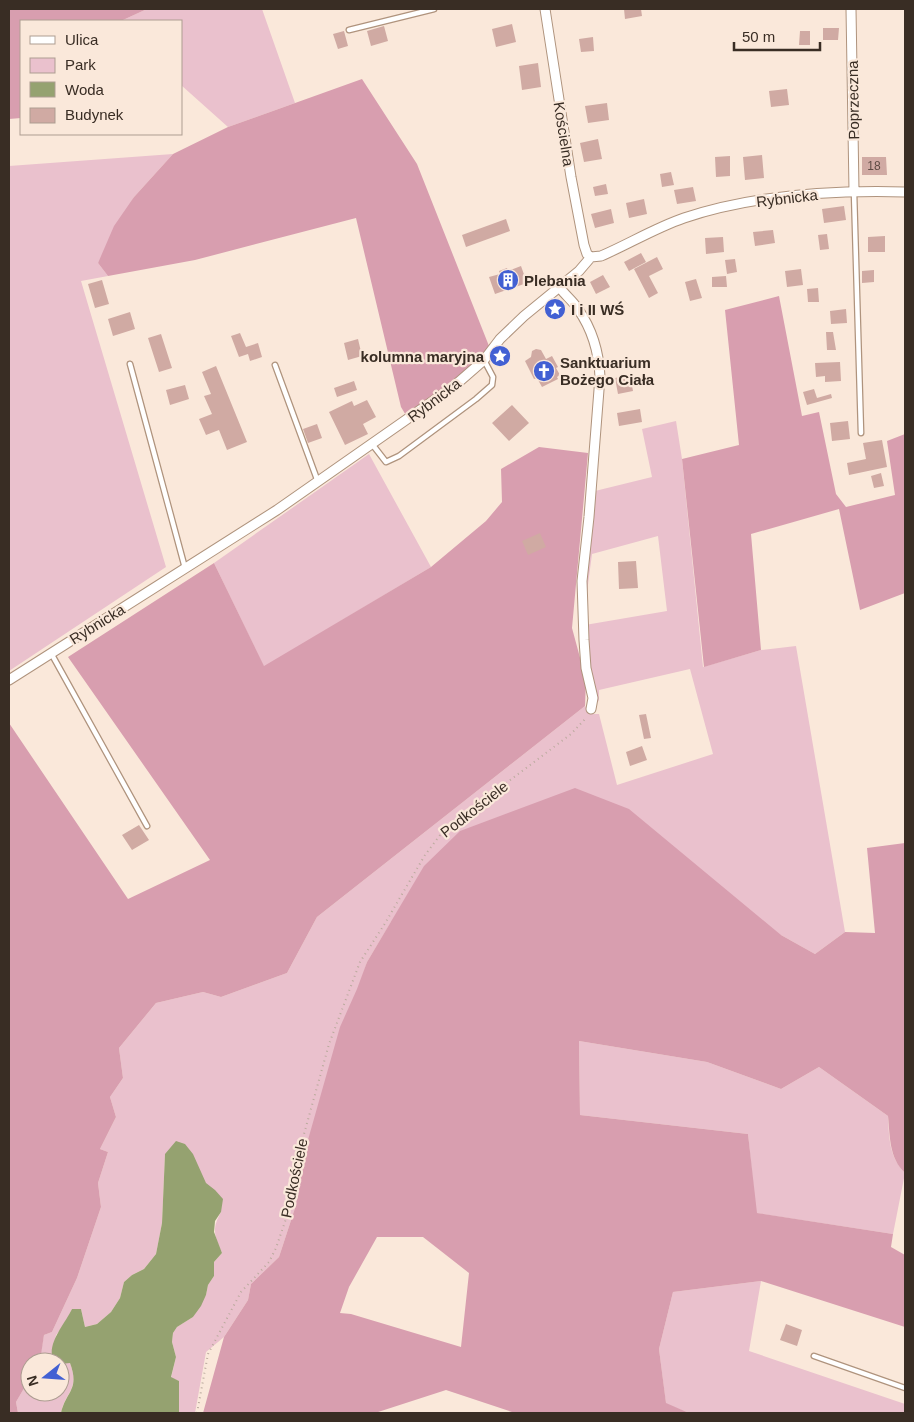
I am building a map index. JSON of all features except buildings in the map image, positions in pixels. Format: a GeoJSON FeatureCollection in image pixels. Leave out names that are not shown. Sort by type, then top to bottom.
{"type":"FeatureCollection","features":[{"type":"Feature","properties":{"kind":"street","name":"Kościelna"},"geometry":{"type":"LineString","coordinates":[[545,9],[571,177],[584,245],[587,254],[591,257]]}},
{"type":"Feature","properties":{"kind":"street","name":"Poprzeczna"},"geometry":{"type":"LineString","coordinates":[[852,9],[854,191]]}},
{"type":"Feature","properties":{"kind":"street","name":"Rybnicka"},"geometry":{"type":"LineString","coordinates":[[9,680],[276,510],[453,386],[484,360],[500,339],[524,316],[579,272],[591,257],[601,256],[683,218],[719,209],[761,201],[854,191],[905,192]]}},
{"type":"Feature","properties":{"kind":"street"},"geometry":{"type":"LineString","coordinates":[[560,288],[578,308],[592,336],[599,361],[600,377],[595,458],[582,581],[584,640],[586,668],[592,698],[591,709]]}},
{"type":"Feature","properties":{"kind":"lane"},"geometry":{"type":"LineString","coordinates":[[349,30],[434,9]]}},
{"type":"Feature","properties":{"kind":"lane"},"geometry":{"type":"LineString","coordinates":[[854,191],[861,433]]}},
{"type":"Feature","properties":{"kind":"lane"},"geometry":{"type":"LineString","coordinates":[[372,444],[386,462],[390,461],[476,399],[492,385],[493,377],[484,360]]}},
{"type":"Feature","properties":{"kind":"lane"},"geometry":{"type":"LineString","coordinates":[[130,364],[185,568]]}},
{"type":"Feature","properties":{"kind":"lane"},"geometry":{"type":"LineString","coordinates":[[275,365],[318,482]]}},
{"type":"Feature","properties":{"kind":"lane"},"geometry":{"type":"LineString","coordinates":[[51,653],[147,826]]}},
{"type":"Feature","properties":{"kind":"lane"},"geometry":{"type":"LineString","coordinates":[[814,1356],[905,1388]]}},
{"type":"Feature","properties":{"kind":"path","name":"Podkościele"},"geometry":{"type":"LineString","coordinates":[[197,1413],[208,1354],[241,1292],[269,1262],[276,1248],[290,1207],[299,1152],[326,1053],[360,962],[425,855],[443,831],[571,734],[585,720],[591,709]]}},
{"type":"Feature","properties":{"kind":"green space"},"geometry":{"type":"Polygon","coordinates":[[[147,9],[262,9],[295,103],[228,127],[182,86],[182,20],[123,20],[147,9]]]}},
{"type":"Feature","properties":{"kind":"green space"},"geometry":{"type":"Polygon","coordinates":[[[173,154],[134,197],[98,263],[108,276],[81,281],[166,567],[9,671],[9,166],[173,154]]]}},
{"type":"Feature","properties":{"kind":"green space"},"geometry":{"type":"Polygon","coordinates":[[[676,421],[682,459],[703,667],[761,650],[796,646],[845,932],[815,954],[781,935],[391,922],[367,962],[302,1161],[296,1205],[279,1257],[251,1284],[248,1300],[224,1337],[206,1352],[195,1413],[179,1413],[179,1381],[171,1378],[176,1357],[172,1342],[173,1333],[177,1327],[193,1317],[206,1295],[208,1285],[214,1276],[214,1262],[222,1253],[215,1233],[216,1224],[221,1212],[165,1154],[162,1223],[156,1254],[144,1269],[132,1275],[124,1282],[120,1298],[111,1312],[97,1324],[85,1327],[81,1309],[72,1309],[65,1324],[56,1335],[53,1352],[41,1352],[44,1335],[52,1332],[77,1278],[101,1207],[98,1183],[108,1152],[100,1149],[116,1117],[110,1097],[123,1078],[119,1048],[156,1003],[203,992],[221,997],[287,973],[317,917],[585,706],[593,714],[599,714],[617,785],[713,754],[690,669],[599,690],[599,702],[592,684],[585,625],[667,611],[658,536],[592,554],[587,592],[585,579],[595,491],[652,477],[642,429],[676,421]]]}},
{"type":"Feature","properties":{"kind":"green space"},"geometry":{"type":"Polygon","coordinates":[[[369,454],[431,567],[264,667],[214,563],[369,454]]]}},
{"type":"Feature","properties":{"kind":"green space"},"geometry":{"type":"Polygon","coordinates":[[[579,1041],[707,1062],[781,1089],[819,1067],[888,1116],[893,1153],[905,1173],[893,1234],[756,1213],[748,1134],[580,1115],[579,1041]]]}},
{"type":"Feature","properties":{"kind":"green space"},"geometry":{"type":"Polygon","coordinates":[[[761,1281],[749,1351],[905,1404],[905,1413],[689,1413],[666,1404],[659,1349],[673,1292],[761,1281]]]}},
{"type":"Feature","properties":{"kind":"green space"},"geometry":{"type":"Polygon","coordinates":[[[70,1363],[74,1379],[70,1392],[70,1363]]]}},
{"type":"Feature","properties":{"kind":"green space"},"geometry":{"type":"Polygon","coordinates":[[[20,1395],[20,1402],[65,1402],[61,1413],[18,1413],[16,1402],[20,1395]]]}},
{"type":"Feature","properties":{"kind":"shaded area"},"geometry":{"type":"Polygon","coordinates":[[[9,9],[147,9],[123,20],[20,20],[20,118],[9,119],[9,9]]]}},
{"type":"Feature","properties":{"kind":"shaded area"},"geometry":{"type":"Polygon","coordinates":[[[362,79],[417,164],[489,346],[482,358],[407,417],[401,407],[356,218],[195,260],[108,276],[98,263],[114,226],[134,197],[173,154],[228,127],[362,79]]]}},
{"type":"Feature","properties":{"kind":"shaded area"},"geometry":{"type":"Polygon","coordinates":[[[779,296],[802,416],[819,412],[836,494],[846,507],[895,495],[887,441],[905,434],[905,593],[860,610],[839,509],[751,534],[761,650],[704,667],[682,459],[739,445],[725,310],[779,296]]]}},
{"type":"Feature","properties":{"kind":"shaded area"},"geometry":{"type":"Polygon","coordinates":[[[539,447],[588,453],[572,628],[586,680],[585,706],[317,917],[287,973],[221,997],[203,992],[156,1003],[119,1048],[123,1078],[110,1097],[116,1117],[100,1149],[108,1152],[98,1183],[101,1207],[77,1278],[52,1332],[44,1335],[41,1352],[20,1352],[20,1395],[16,1402],[18,1413],[9,1413],[9,723],[128,899],[210,860],[68,657],[214,563],[264,666],[431,567],[486,521],[502,502],[501,469],[539,447]]]}},
{"type":"Feature","properties":{"kind":"shaded area"},"geometry":{"type":"Polygon","coordinates":[[[575,788],[629,809],[781,935],[815,954],[845,932],[875,933],[867,848],[905,843],[905,1173],[893,1154],[888,1116],[819,1067],[781,1089],[707,1062],[579,1041],[580,1115],[748,1134],[757,1213],[893,1234],[891,1247],[905,1255],[905,1327],[761,1281],[673,1292],[659,1349],[666,1403],[689,1413],[515,1413],[446,1390],[375,1413],[203,1413],[224,1337],[248,1300],[251,1284],[279,1257],[296,1205],[302,1161],[340,1027],[367,962],[424,866],[460,831],[575,788]],[[377,1237],[349,1287],[340,1313],[351,1314],[461,1347],[469,1273],[423,1237],[377,1237]]]}},
{"type":"Feature","properties":{"kind":"water"},"geometry":{"type":"Polygon","coordinates":[[[176,1141],[185,1144],[193,1154],[206,1183],[223,1199],[221,1212],[215,1221],[214,1232],[222,1253],[214,1262],[214,1276],[208,1285],[201,1306],[193,1317],[177,1327],[173,1333],[172,1342],[176,1357],[171,1377],[179,1381],[179,1413],[61,1413],[65,1402],[70,1402],[70,1392],[74,1379],[70,1363],[70,1352],[52,1352],[54,1342],[72,1309],[81,1309],[85,1327],[97,1324],[111,1312],[120,1298],[124,1282],[132,1275],[144,1269],[156,1254],[162,1223],[165,1154],[176,1141]]]}},
{"type":"Feature","properties":{"kind":"place","name":"Plebania"},"geometry":{"type":"Point","coordinates":[508,280]}},
{"type":"Feature","properties":{"kind":"place","name":"I i II WŚ"},"geometry":{"type":"Point","coordinates":[555,309]}},
{"type":"Feature","properties":{"kind":"place","name":"kolumna maryjna"},"geometry":{"type":"Point","coordinates":[500,356]}},
{"type":"Feature","properties":{"kind":"place","name":"Sanktuarium Bożego Ciała"},"geometry":{"type":"Point","coordinates":[544,371]}}]}
